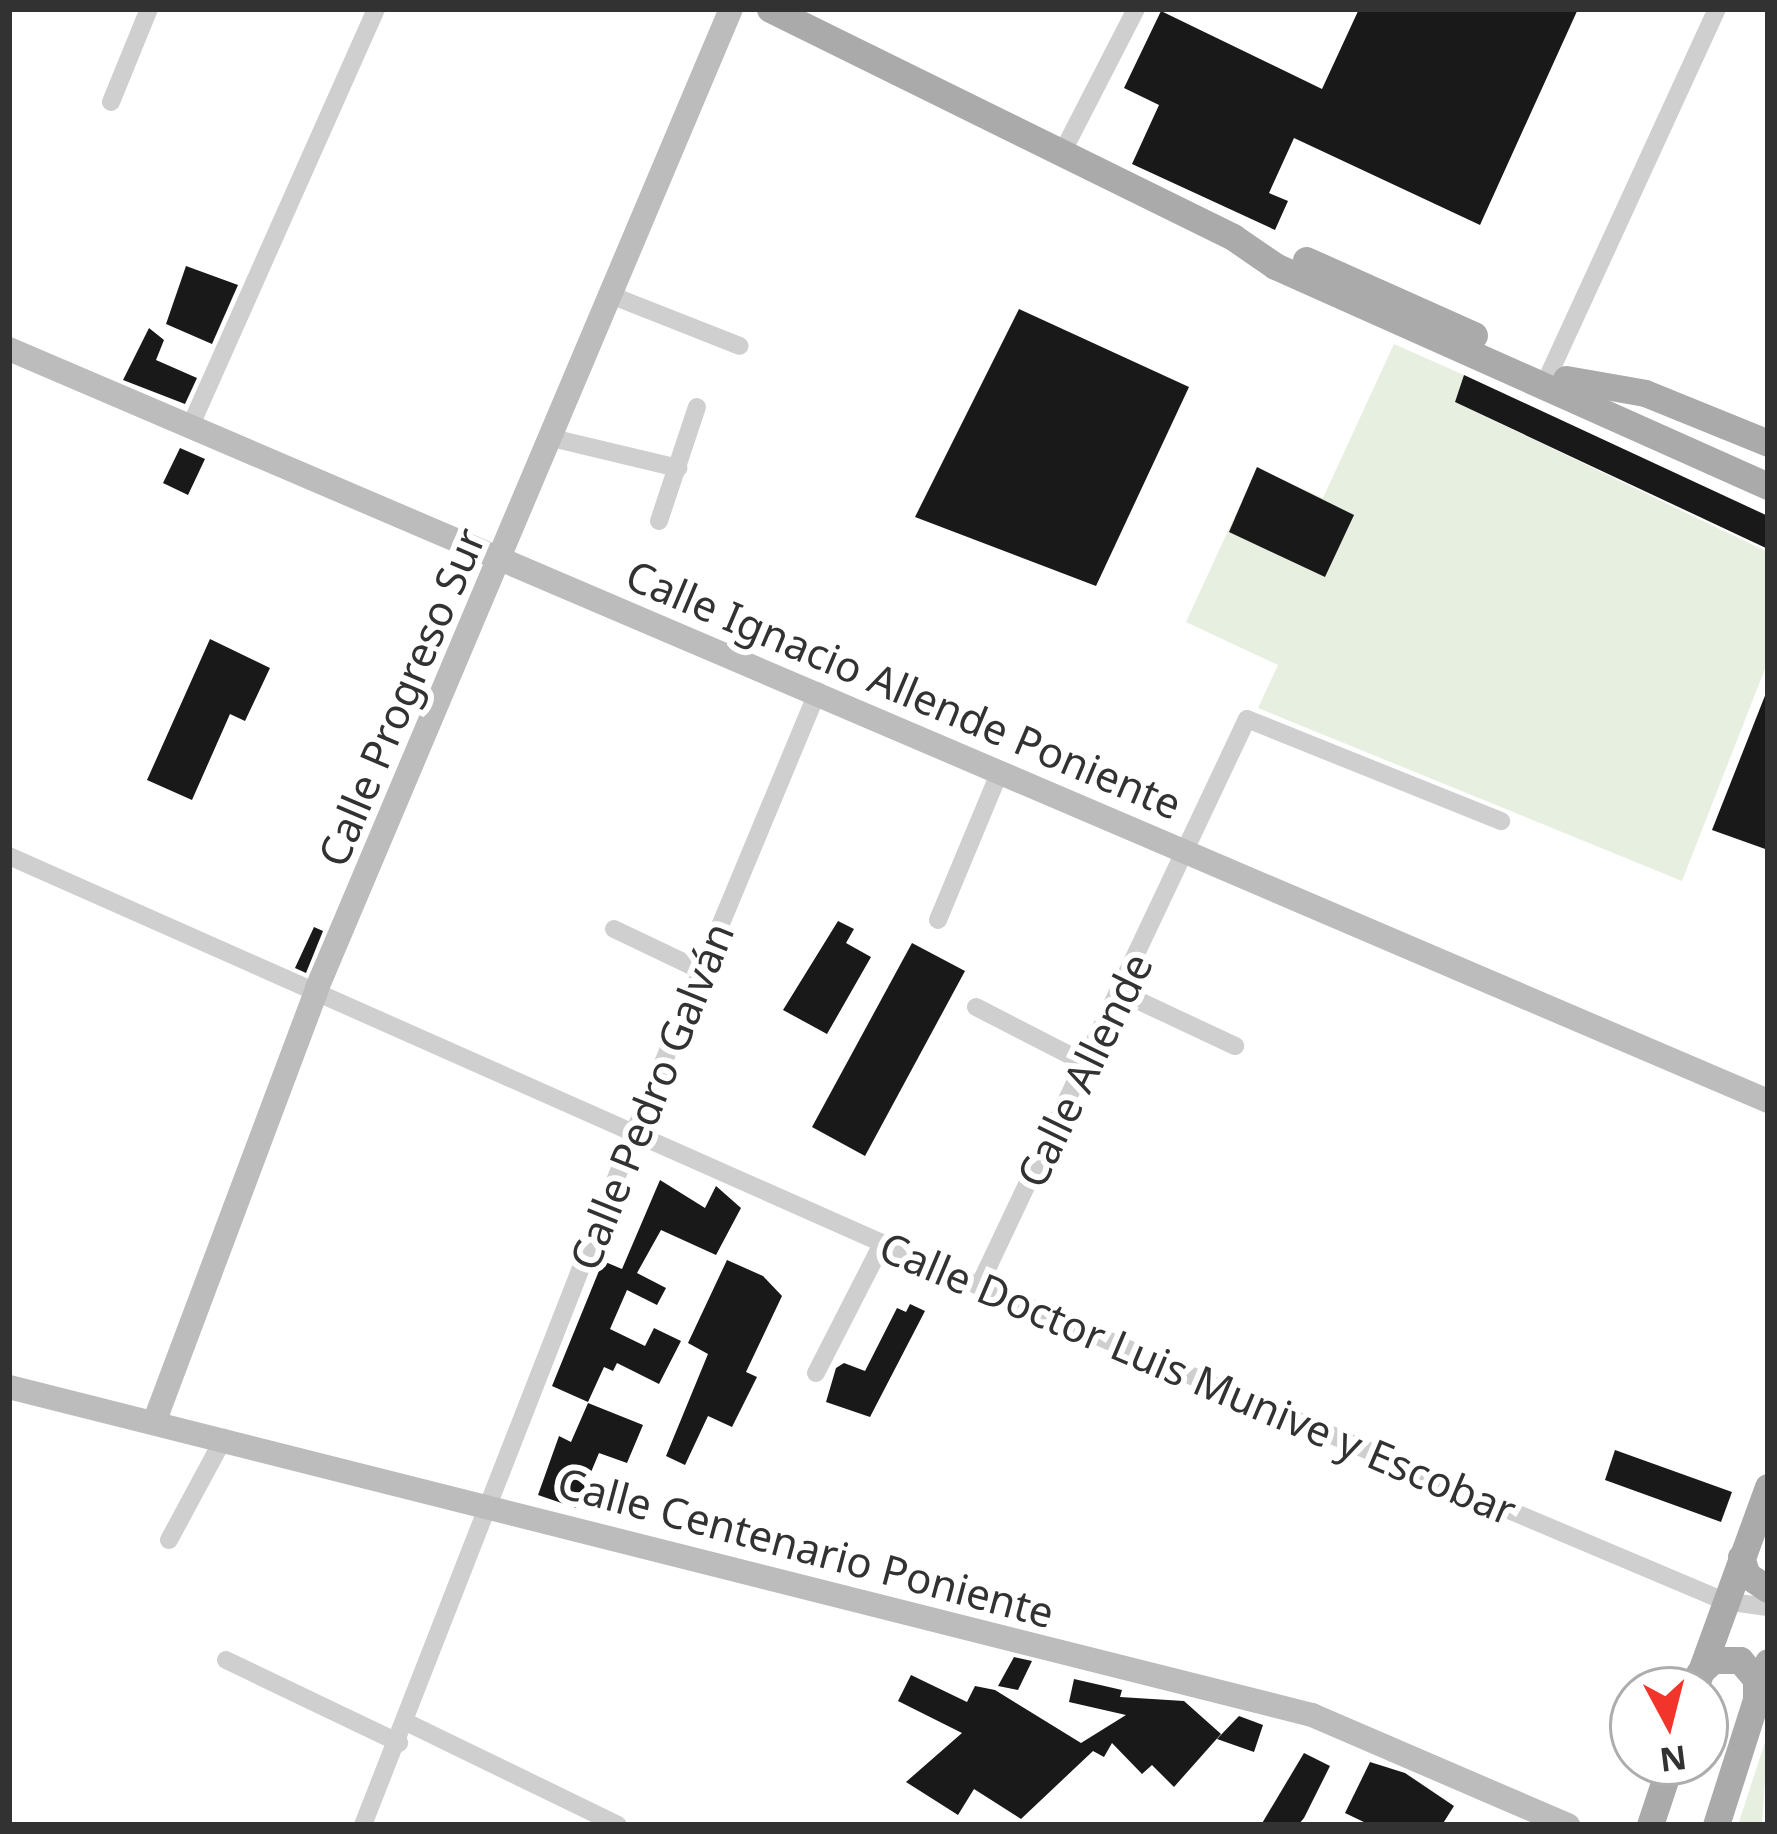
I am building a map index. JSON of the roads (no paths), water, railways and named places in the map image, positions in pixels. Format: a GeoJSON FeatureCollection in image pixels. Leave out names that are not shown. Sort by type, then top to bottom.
{"type":"FeatureCollection","features":[{"type":"Feature","properties":{"kind":"main road"},"geometry":{"type":"LineString","coordinates":[[770,9],[1233,237],[1380,291],[1768,466]]}},
{"type":"Feature","properties":{"kind":"main road"},"geometry":{"type":"LineString","coordinates":[[1233,237],[1275,266],[1768,486]]}},
{"type":"Feature","properties":{"kind":"main road"},"geometry":{"type":"LineString","coordinates":[[1558,375],[1645,394],[1768,443]]}},
{"type":"Feature","properties":{"kind":"main road"},"geometry":{"type":"LineString","coordinates":[[1642,431],[1700,476],[1768,506]]}},
{"type":"Feature","properties":{"kind":"main road"},"geometry":{"type":"LineString","coordinates":[[1702,1666],[1768,1487]]}},
{"type":"Feature","properties":{"kind":"main road"},"geometry":{"type":"LineString","coordinates":[[1741,1558],[1747,1575],[1768,1589]]}},
{"type":"Feature","properties":{"kind":"main road"},"geometry":{"type":"LineString","coordinates":[[1708,1666],[1713,1660],[1740,1660],[1756,1679],[1756,1698]]}},
{"type":"Feature","properties":{"kind":"main road"},"geometry":{"type":"LineString","coordinates":[[1716,1825],[1768,1662]]}},
{"type":"Feature","properties":{"kind":"main road"},"geometry":{"type":"LineString","coordinates":[[1651,1825],[1663,1786]]}},
{"type":"Feature","properties":{"kind":"street"},"geometry":{"type":"LineString","coordinates":[[111,102],[149,9]]}},
{"type":"Feature","properties":{"kind":"street"},"geometry":{"type":"LineString","coordinates":[[190,427],[376,9]]}},
{"type":"Feature","properties":{"kind":"street","name":"Calle Progreso Sur"},"geometry":{"type":"LineString","coordinates":[[154,1420],[317,988],[502,562],[731,9]]}},
{"type":"Feature","properties":{"kind":"street"},"geometry":{"type":"LineString","coordinates":[[1062,153],[1136,9]]}},
{"type":"Feature","properties":{"kind":"street"},"geometry":{"type":"LineString","coordinates":[[1558,375],[1717,9]]}},
{"type":"Feature","properties":{"kind":"street"},"geometry":{"type":"LineString","coordinates":[[613,296],[740,346]]}},
{"type":"Feature","properties":{"kind":"street","name":"Calle Ignacio Allende Poniente"},"geometry":{"type":"LineString","coordinates":[[9,349],[1768,1100]]}},
{"type":"Feature","properties":{"kind":"street"},"geometry":{"type":"LineString","coordinates":[[659,521],[697,407]]}},
{"type":"Feature","properties":{"kind":"street"},"geometry":{"type":"LineString","coordinates":[[552,438],[678,468]]}},
{"type":"Feature","properties":{"kind":"street","name":"Calle Pedro Galván"},"geometry":{"type":"LineString","coordinates":[[363,1825],[408,1723],[633,1135],[818,691]]}},
{"type":"Feature","properties":{"kind":"street","name":"Calle Allende"},"geometry":{"type":"LineString","coordinates":[[979,1286],[1089,1065],[1247,719],[1501,821]]}},
{"type":"Feature","properties":{"kind":"street"},"geometry":{"type":"LineString","coordinates":[[938,920],[1000,771]]}},
{"type":"Feature","properties":{"kind":"street","name":"Calle Doctor Luis Munive y Escobar"},"geometry":{"type":"LineString","coordinates":[[9,856],[317,988],[633,1135],[979,1286],[1724,1601],[1768,1607]]}},
{"type":"Feature","properties":{"kind":"street"},"geometry":{"type":"LineString","coordinates":[[614,928],[700,970]]}},
{"type":"Feature","properties":{"kind":"street"},"geometry":{"type":"LineString","coordinates":[[1122,993],[1235,1046]]}},
{"type":"Feature","properties":{"kind":"street"},"geometry":{"type":"LineString","coordinates":[[976,1007],[1089,1065]]}},
{"type":"Feature","properties":{"kind":"street"},"geometry":{"type":"LineString","coordinates":[[817,1373],[882,1244]]}},
{"type":"Feature","properties":{"kind":"street","name":"Calle Centenario Poniente"},"geometry":{"type":"LineString","coordinates":[[9,1387],[491,1504],[1199,1692],[1312,1715],[1568,1825]]}},
{"type":"Feature","properties":{"kind":"street"},"geometry":{"type":"LineString","coordinates":[[170,1540],[224,1438]]}},
{"type":"Feature","properties":{"kind":"street"},"geometry":{"type":"LineString","coordinates":[[226,1660],[399,1743]]}},
{"type":"Feature","properties":{"kind":"street"},"geometry":{"type":"LineString","coordinates":[[408,1723],[618,1825]]}}]}
